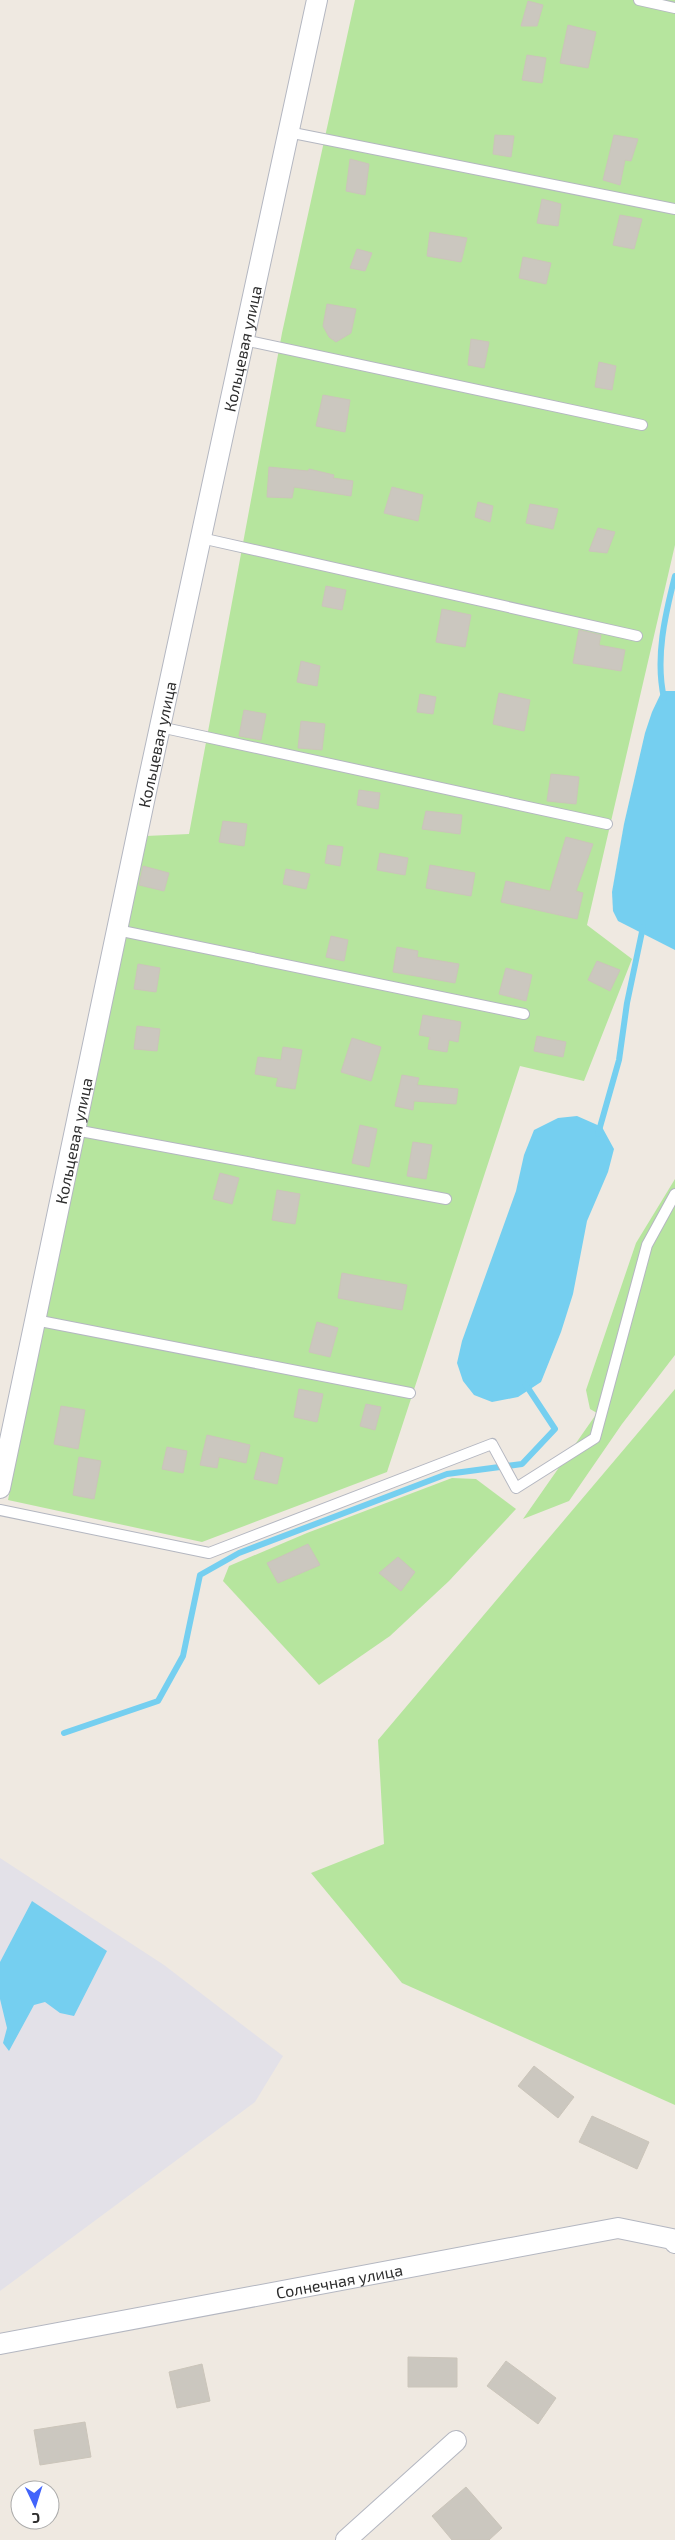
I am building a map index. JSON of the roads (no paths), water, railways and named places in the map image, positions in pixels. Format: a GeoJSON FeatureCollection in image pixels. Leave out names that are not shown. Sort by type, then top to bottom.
{"type":"FeatureCollection","features":[{"type":"Feature","properties":{"kind":"street","name":"Кольцевая улица"},"geometry":{"type":"LineString","coordinates":[[0,1488],[160,728],[317,0]]}},
{"type":"Feature","properties":{"kind":"street","name":"Солнечная улица"},"geometry":{"type":"LineString","coordinates":[[0,2344],[618,2228],[672,2239],[675,2243]]}},
{"type":"Feature","properties":{"kind":"street"},"geometry":{"type":"LineString","coordinates":[[346,2540],[456,2441]]}},
{"type":"Feature","properties":{"kind":"lane"},"geometry":{"type":"LineString","coordinates":[[639,0],[675,8]]}},
{"type":"Feature","properties":{"kind":"lane"},"geometry":{"type":"LineString","coordinates":[[288,132],[675,209]]}},
{"type":"Feature","properties":{"kind":"lane"},"geometry":{"type":"LineString","coordinates":[[244,340],[642,425]]}},
{"type":"Feature","properties":{"kind":"lane"},"geometry":{"type":"LineString","coordinates":[[201,538],[638,636]]}},
{"type":"Feature","properties":{"kind":"lane"},"geometry":{"type":"LineString","coordinates":[[160,728],[607,824]]}},
{"type":"Feature","properties":{"kind":"lane"},"geometry":{"type":"LineString","coordinates":[[117,930],[524,1014]]}},
{"type":"Feature","properties":{"kind":"lane"},"geometry":{"type":"LineString","coordinates":[[75,1130],[446,1200]]}},
{"type":"Feature","properties":{"kind":"lane"},"geometry":{"type":"LineString","coordinates":[[0,1510],[209,1554],[492,1444],[516,1488],[595,1438],[647,1245],[675,1194]]}},
{"type":"Feature","properties":{"kind":"lane"},"geometry":{"type":"LineString","coordinates":[[35,1320],[410,1393]]}},
{"type":"Feature","properties":{"kind":"water"},"geometry":{"type":"Polygon","coordinates":[[[662,691],[675,691],[675,950],[618,921],[613,911],[612,892],[624,824],[645,733],[662,691]]]}},
{"type":"Feature","properties":{"kind":"water"},"geometry":{"type":"Polygon","coordinates":[[[577,1116],[602,1127],[614,1149],[608,1172],[587,1221],[573,1294],[561,1332],[541,1382],[518,1397],[492,1402],[474,1395],[463,1381],[457,1363],[462,1341],[516,1191],[524,1155],[534,1130],[558,1118],[577,1116]]]}},
{"type":"Feature","properties":{"kind":"water"},"geometry":{"type":"Polygon","coordinates":[[[32,1901],[107,1951],[74,2016],[60,2013],[45,2002],[34,2005],[9,2051],[3,2043],[7,2028],[0,1999],[0,1962],[32,1901]]]}},
{"type":"Feature","properties":{"kind":"waterway"},"geometry":{"type":"LineString","coordinates":[[664,698],[661,683],[662,637],[675,576]]}},
{"type":"Feature","properties":{"kind":"waterway"},"geometry":{"type":"LineString","coordinates":[[598,1134],[619,1060],[627,1003],[643,927]]}},
{"type":"Feature","properties":{"kind":"waterway"},"geometry":{"type":"LineString","coordinates":[[64,1733],[158,1701],[183,1656],[200,1575],[239,1553],[447,1474],[522,1464],[555,1429],[526,1385]]}}]}
